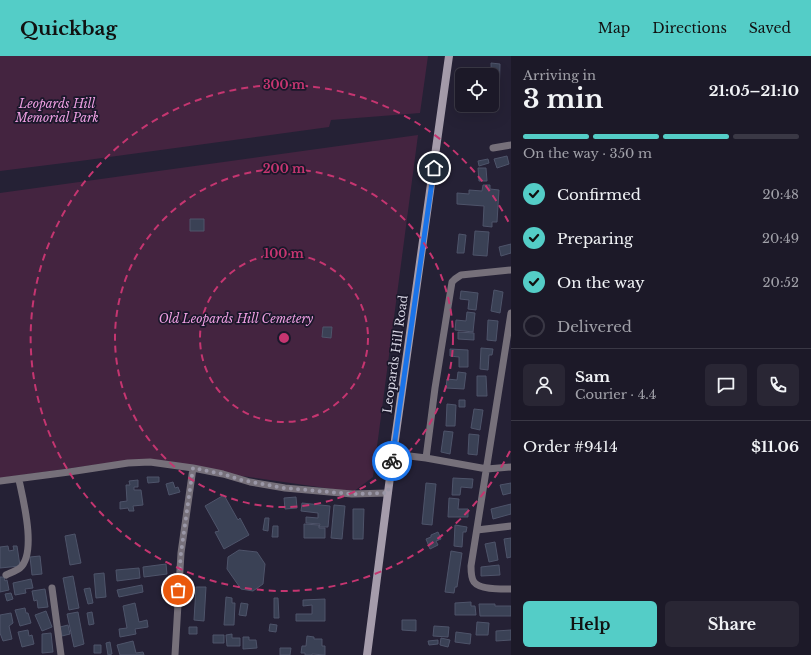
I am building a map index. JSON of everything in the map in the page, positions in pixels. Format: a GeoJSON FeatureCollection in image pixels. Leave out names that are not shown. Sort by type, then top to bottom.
{"type":"FeatureCollection","features":[{"type":"Feature","properties":{"kind":"main road","name":"Leopards Hill Road"},"geometry":{"type":"LineString","coordinates":[[367,655],[393,454],[449,56]]}},
{"type":"Feature","properties":{"kind":"street"},"geometry":{"type":"LineString","coordinates":[[493,148],[511,145]]}},
{"type":"Feature","properties":{"kind":"street"},"geometry":{"type":"LineString","coordinates":[[426,458],[435,388],[452,282],[455,278],[461,275],[511,270]]}},
{"type":"Feature","properties":{"kind":"street"},"geometry":{"type":"LineString","coordinates":[[511,313],[471,566],[471,575],[474,582],[478,585],[487,588],[511,589]]}},
{"type":"Feature","properties":{"kind":"street"},"geometry":{"type":"LineString","coordinates":[[393,454],[426,458],[487,469],[511,467]]}},
{"type":"Feature","properties":{"kind":"street"},"geometry":{"type":"LineString","coordinates":[[0,481],[19,480],[128,463],[150,462],[193,468],[223,474],[245,481],[284,488],[352,494],[388,493]]}},
{"type":"Feature","properties":{"kind":"street"},"geometry":{"type":"LineString","coordinates":[[175,655],[175,633],[181,553],[193,468]]}},
{"type":"Feature","properties":{"kind":"street"},"geometry":{"type":"LineString","coordinates":[[6,575],[23,564],[29,547],[26,516],[19,480]]}},
{"type":"Feature","properties":{"kind":"street"},"geometry":{"type":"LineString","coordinates":[[477,530],[511,526]]}},
{"type":"Feature","properties":{"kind":"street"},"geometry":{"type":"LineString","coordinates":[[52,588],[61,655]]}},
{"type":"Feature","properties":{"kind":"green space","name":"Leopards Hill Memorial Park"},"geometry":{"type":"Polygon","coordinates":[[[0,56],[428,56],[420,113],[331,120],[329,127],[0,171],[0,56]]]}},
{"type":"Feature","properties":{"kind":"green space","name":"Old Leopards Hill Cemetery"},"geometry":{"type":"Polygon","coordinates":[[[418,135],[373,477],[353,492],[130,460],[0,478],[0,193],[418,135]]]}},
{"type":"Feature","properties":{"kind":"building"},"geometry":{"type":"Polygon","coordinates":[[[491,63],[500,64],[499,97],[499,68],[491,68],[491,63]]]}},
{"type":"Feature","properties":{"kind":"building"},"geometry":{"type":"Polygon","coordinates":[[[507,156],[509,164],[497,168],[494,159],[507,156]]]}},
{"type":"Feature","properties":{"kind":"building"},"geometry":{"type":"Polygon","coordinates":[[[488,159],[489,163],[479,166],[478,161],[488,159]]]}},
{"type":"Feature","properties":{"kind":"building"},"geometry":{"type":"Polygon","coordinates":[[[478,168],[486,168],[487,181],[479,181],[478,168]]]}},
{"type":"Feature","properties":{"kind":"building"},"geometry":{"type":"Polygon","coordinates":[[[483,185],[490,185],[490,189],[499,190],[497,222],[492,222],[492,227],[483,226],[484,206],[457,204],[457,193],[469,194],[469,190],[482,191],[483,185]]]}},
{"type":"Feature","properties":{"kind":"building"},"geometry":{"type":"Polygon","coordinates":[[[190,219],[204,219],[204,231],[190,231],[190,219]]]}},
{"type":"Feature","properties":{"kind":"building"},"geometry":{"type":"Polygon","coordinates":[[[475,231],[489,232],[487,256],[473,255],[475,231]]]}},
{"type":"Feature","properties":{"kind":"building"},"geometry":{"type":"Polygon","coordinates":[[[459,234],[466,235],[464,253],[457,253],[459,234]]]}},
{"type":"Feature","properties":{"kind":"building"},"geometry":{"type":"Polygon","coordinates":[[[511,244],[511,253],[501,256],[499,247],[511,244]]]}},
{"type":"Feature","properties":{"kind":"building"},"geometry":{"type":"Polygon","coordinates":[[[494,290],[503,292],[500,313],[491,311],[494,290]]]}},
{"type":"Feature","properties":{"kind":"building"},"geometry":{"type":"Polygon","coordinates":[[[461,291],[478,293],[476,310],[468,309],[469,300],[460,299],[461,291]]]}},
{"type":"Feature","properties":{"kind":"building"},"geometry":{"type":"Polygon","coordinates":[[[467,312],[475,313],[473,332],[455,330],[456,320],[466,321],[467,312]]]}},
{"type":"Feature","properties":{"kind":"building"},"geometry":{"type":"Polygon","coordinates":[[[488,320],[498,321],[496,341],[487,340],[488,320]]]}},
{"type":"Feature","properties":{"kind":"building"},"geometry":{"type":"Polygon","coordinates":[[[323,327],[332,327],[331,338],[322,337],[323,327]]]}},
{"type":"Feature","properties":{"kind":"building"},"geometry":{"type":"Polygon","coordinates":[[[458,332],[474,333],[474,340],[458,339],[458,332]]]}},
{"type":"Feature","properties":{"kind":"building"},"geometry":{"type":"Polygon","coordinates":[[[481,348],[493,349],[492,355],[489,355],[488,370],[480,369],[481,348]]]}},
{"type":"Feature","properties":{"kind":"building"},"geometry":{"type":"Polygon","coordinates":[[[450,349],[468,350],[468,367],[459,367],[459,357],[450,356],[450,349]]]}},
{"type":"Feature","properties":{"kind":"building"},"geometry":{"type":"Polygon","coordinates":[[[458,372],[466,373],[464,389],[446,388],[447,379],[457,380],[458,372]]]}},
{"type":"Feature","properties":{"kind":"building"},"geometry":{"type":"Polygon","coordinates":[[[477,376],[486,376],[487,396],[477,396],[477,376]]]}},
{"type":"Feature","properties":{"kind":"building"},"geometry":{"type":"Polygon","coordinates":[[[459,400],[465,400],[465,407],[459,407],[459,400]]]}},
{"type":"Feature","properties":{"kind":"building"},"geometry":{"type":"Polygon","coordinates":[[[447,404],[456,405],[455,426],[446,426],[447,404]]]}},
{"type":"Feature","properties":{"kind":"building"},"geometry":{"type":"Polygon","coordinates":[[[474,409],[483,410],[480,430],[471,428],[474,409]]]}},
{"type":"Feature","properties":{"kind":"building"},"geometry":{"type":"Polygon","coordinates":[[[444,431],[453,432],[450,454],[441,452],[444,431]]]}},
{"type":"Feature","properties":{"kind":"building"},"geometry":{"type":"Polygon","coordinates":[[[469,434],[479,435],[477,455],[468,454],[469,434]]]}},
{"type":"Feature","properties":{"kind":"building"},"geometry":{"type":"Polygon","coordinates":[[[147,477],[159,477],[159,482],[148,483],[147,477]]]}},
{"type":"Feature","properties":{"kind":"building"},"geometry":{"type":"Polygon","coordinates":[[[453,478],[473,479],[472,488],[461,487],[460,495],[452,495],[453,478]]]}},
{"type":"Feature","properties":{"kind":"building"},"geometry":{"type":"Polygon","coordinates":[[[138,480],[138,487],[134,487],[134,490],[141,490],[143,505],[133,506],[134,511],[129,511],[128,508],[120,509],[120,502],[127,501],[126,485],[130,485],[129,481],[138,480]]]}},
{"type":"Feature","properties":{"kind":"building"},"geometry":{"type":"Polygon","coordinates":[[[173,482],[175,488],[178,487],[180,492],[169,495],[166,484],[173,482]]]}},
{"type":"Feature","properties":{"kind":"building"},"geometry":{"type":"Polygon","coordinates":[[[426,483],[436,484],[432,525],[422,524],[426,483]]]}},
{"type":"Feature","properties":{"kind":"building"},"geometry":{"type":"Polygon","coordinates":[[[511,483],[511,493],[503,495],[500,485],[511,483]]]}},
{"type":"Feature","properties":{"kind":"building"},"geometry":{"type":"Polygon","coordinates":[[[224,495],[238,520],[240,518],[249,535],[224,549],[215,532],[219,531],[205,506],[224,495]]]}},
{"type":"Feature","properties":{"kind":"building"},"geometry":{"type":"Polygon","coordinates":[[[296,497],[297,508],[285,509],[284,498],[296,497]]]}},
{"type":"Feature","properties":{"kind":"building"},"geometry":{"type":"Polygon","coordinates":[[[449,498],[459,499],[458,509],[468,509],[468,517],[448,517],[449,498]]]}},
{"type":"Feature","properties":{"kind":"building"},"geometry":{"type":"Polygon","coordinates":[[[302,503],[330,506],[328,527],[319,527],[320,524],[306,523],[306,517],[318,518],[318,513],[301,511],[302,503]]]}},
{"type":"Feature","properties":{"kind":"building"},"geometry":{"type":"Polygon","coordinates":[[[511,504],[511,514],[493,519],[491,509],[511,504]]]}},
{"type":"Feature","properties":{"kind":"building"},"geometry":{"type":"Polygon","coordinates":[[[334,505],[345,506],[342,539],[331,538],[334,505]]]}},
{"type":"Feature","properties":{"kind":"building"},"geometry":{"type":"Polygon","coordinates":[[[353,509],[364,509],[363,539],[353,539],[353,509]]]}},
{"type":"Feature","properties":{"kind":"building"},"geometry":{"type":"Polygon","coordinates":[[[265,518],[269,518],[268,531],[263,530],[265,518]]]}},
{"type":"Feature","properties":{"kind":"building"},"geometry":{"type":"Polygon","coordinates":[[[304,524],[319,525],[319,528],[325,528],[325,538],[304,538],[304,524]]]}},
{"type":"Feature","properties":{"kind":"building"},"geometry":{"type":"Polygon","coordinates":[[[455,525],[467,527],[466,532],[463,532],[462,547],[454,546],[455,525]]]}},
{"type":"Feature","properties":{"kind":"building"},"geometry":{"type":"Polygon","coordinates":[[[273,526],[278,526],[278,537],[272,537],[273,526]]]}},
{"type":"Feature","properties":{"kind":"building"},"geometry":{"type":"Polygon","coordinates":[[[438,532],[441,539],[436,541],[438,545],[430,549],[426,539],[438,532]]]}},
{"type":"Feature","properties":{"kind":"building"},"geometry":{"type":"Polygon","coordinates":[[[75,534],[81,563],[70,565],[65,536],[75,534]]]}},
{"type":"Feature","properties":{"kind":"building"},"geometry":{"type":"Polygon","coordinates":[[[511,538],[511,557],[507,558],[504,539],[511,538]]]}},
{"type":"Feature","properties":{"kind":"building"},"geometry":{"type":"Polygon","coordinates":[[[495,542],[498,560],[489,562],[485,544],[495,542]]]}},
{"type":"Feature","properties":{"kind":"building"},"geometry":{"type":"Polygon","coordinates":[[[8,546],[9,551],[14,550],[13,546],[17,546],[20,566],[0,568],[0,547],[8,546]]]}},
{"type":"Feature","properties":{"kind":"building"},"geometry":{"type":"Polygon","coordinates":[[[239,550],[257,552],[265,564],[263,584],[253,591],[241,589],[227,569],[228,557],[239,550]]]}},
{"type":"Feature","properties":{"kind":"building"},"geometry":{"type":"Polygon","coordinates":[[[451,551],[462,553],[457,587],[455,587],[454,593],[445,592],[451,551]]]}},
{"type":"Feature","properties":{"kind":"building"},"geometry":{"type":"Polygon","coordinates":[[[40,556],[42,574],[32,575],[30,557],[40,556]]]}},
{"type":"Feature","properties":{"kind":"building"},"geometry":{"type":"Polygon","coordinates":[[[166,564],[167,574],[144,577],[143,567],[166,564]]]}},
{"type":"Feature","properties":{"kind":"building"},"geometry":{"type":"Polygon","coordinates":[[[499,565],[500,575],[481,576],[481,567],[499,565]]]}},
{"type":"Feature","properties":{"kind":"building"},"geometry":{"type":"Polygon","coordinates":[[[139,568],[140,578],[117,581],[116,570],[139,568]]]}},
{"type":"Feature","properties":{"kind":"building"},"geometry":{"type":"Polygon","coordinates":[[[104,573],[106,597],[96,598],[94,574],[104,573]]]}},
{"type":"Feature","properties":{"kind":"building"},"geometry":{"type":"Polygon","coordinates":[[[73,576],[79,608],[69,610],[63,578],[73,576]]]}},
{"type":"Feature","properties":{"kind":"building"},"geometry":{"type":"Polygon","coordinates":[[[0,577],[4,577],[5,581],[7,580],[9,590],[0,592],[0,577]]]}},
{"type":"Feature","properties":{"kind":"building"},"geometry":{"type":"Polygon","coordinates":[[[31,579],[33,588],[25,589],[26,593],[15,595],[13,583],[31,579]]]}},
{"type":"Feature","properties":{"kind":"building"},"geometry":{"type":"Polygon","coordinates":[[[142,585],[143,592],[119,597],[117,590],[142,585]]]}},
{"type":"Feature","properties":{"kind":"building"},"geometry":{"type":"Polygon","coordinates":[[[196,587],[206,587],[204,621],[194,620],[196,587]]]}},
{"type":"Feature","properties":{"kind":"building"},"geometry":{"type":"Polygon","coordinates":[[[90,588],[93,603],[88,604],[84,589],[90,588]]]}},
{"type":"Feature","properties":{"kind":"building"},"geometry":{"type":"Polygon","coordinates":[[[45,589],[48,607],[38,608],[37,600],[34,601],[32,591],[45,589]]]}},
{"type":"Feature","properties":{"kind":"building"},"geometry":{"type":"Polygon","coordinates":[[[11,593],[13,599],[7,601],[5,594],[11,593]]]}},
{"type":"Feature","properties":{"kind":"building"},"geometry":{"type":"Polygon","coordinates":[[[226,597],[232,598],[232,603],[235,603],[234,625],[224,625],[226,597]]]}},
{"type":"Feature","properties":{"kind":"building"},"geometry":{"type":"Polygon","coordinates":[[[274,598],[278,598],[279,618],[274,618],[274,598]]]}},
{"type":"Feature","properties":{"kind":"building"},"geometry":{"type":"Polygon","coordinates":[[[325,599],[325,621],[296,621],[296,614],[312,614],[312,605],[303,606],[303,600],[325,599]]]}},
{"type":"Feature","properties":{"kind":"building"},"geometry":{"type":"Polygon","coordinates":[[[471,602],[471,606],[475,606],[476,615],[455,615],[455,603],[471,602]]]}},
{"type":"Feature","properties":{"kind":"building"},"geometry":{"type":"Polygon","coordinates":[[[135,603],[139,622],[147,620],[148,627],[135,629],[136,634],[120,637],[119,629],[127,628],[123,606],[135,603]]]}},
{"type":"Feature","properties":{"kind":"building"},"geometry":{"type":"Polygon","coordinates":[[[241,603],[248,604],[246,616],[239,615],[241,603]]]}},
{"type":"Feature","properties":{"kind":"building"},"geometry":{"type":"Polygon","coordinates":[[[479,604],[511,606],[511,616],[480,616],[479,604]]]}},
{"type":"Feature","properties":{"kind":"building"},"geometry":{"type":"Polygon","coordinates":[[[25,608],[31,623],[20,626],[15,610],[25,608]]]}},
{"type":"Feature","properties":{"kind":"building"},"geometry":{"type":"Polygon","coordinates":[[[46,611],[52,627],[42,631],[35,615],[46,611]]]}},
{"type":"Feature","properties":{"kind":"building"},"geometry":{"type":"Polygon","coordinates":[[[78,612],[84,644],[74,647],[67,614],[78,612]]]}},
{"type":"Feature","properties":{"kind":"building"},"geometry":{"type":"Polygon","coordinates":[[[92,612],[94,624],[89,625],[87,613],[92,612]]]}},
{"type":"Feature","properties":{"kind":"building"},"geometry":{"type":"Polygon","coordinates":[[[11,613],[13,623],[9,626],[12,639],[3,641],[0,633],[0,615],[11,613]]]}},
{"type":"Feature","properties":{"kind":"building"},"geometry":{"type":"Polygon","coordinates":[[[402,620],[416,620],[416,631],[402,630],[402,620]]]}},
{"type":"Feature","properties":{"kind":"building"},"geometry":{"type":"Polygon","coordinates":[[[477,622],[489,623],[488,635],[476,635],[477,622]]]}},
{"type":"Feature","properties":{"kind":"building"},"geometry":{"type":"Polygon","coordinates":[[[270,624],[277,625],[276,632],[269,631],[270,624]]]}},
{"type":"Feature","properties":{"kind":"building"},"geometry":{"type":"Polygon","coordinates":[[[68,625],[70,634],[62,636],[60,627],[68,625]]]}},
{"type":"Feature","properties":{"kind":"building"},"geometry":{"type":"Polygon","coordinates":[[[434,626],[449,627],[448,637],[433,636],[434,626]]]}},
{"type":"Feature","properties":{"kind":"building"},"geometry":{"type":"Polygon","coordinates":[[[189,627],[197,627],[197,634],[189,634],[189,627]]]}},
{"type":"Feature","properties":{"kind":"building"},"geometry":{"type":"Polygon","coordinates":[[[28,630],[29,636],[32,635],[34,644],[22,647],[18,632],[28,630]]]}},
{"type":"Feature","properties":{"kind":"building"},"geometry":{"type":"Polygon","coordinates":[[[511,630],[511,640],[496,641],[496,631],[511,630]]]}},
{"type":"Feature","properties":{"kind":"building"},"geometry":{"type":"Polygon","coordinates":[[[456,632],[471,634],[470,644],[455,642],[456,632]]]}},
{"type":"Feature","properties":{"kind":"building"},"geometry":{"type":"Polygon","coordinates":[[[51,633],[53,652],[42,653],[42,634],[51,633]]]}},
{"type":"Feature","properties":{"kind":"building"},"geometry":{"type":"Polygon","coordinates":[[[232,634],[232,638],[240,638],[240,646],[227,646],[226,635],[232,634]]]}},
{"type":"Feature","properties":{"kind":"building"},"geometry":{"type":"Polygon","coordinates":[[[213,635],[224,635],[224,643],[213,643],[213,635]]]}},
{"type":"Feature","properties":{"kind":"building"},"geometry":{"type":"Polygon","coordinates":[[[307,636],[314,637],[314,639],[322,639],[322,646],[325,646],[325,655],[305,655],[305,653],[301,653],[302,646],[306,646],[307,636]]]}},
{"type":"Feature","properties":{"kind":"building"},"geometry":{"type":"Polygon","coordinates":[[[243,637],[249,637],[249,640],[256,640],[257,648],[243,649],[243,637]]]}},
{"type":"Feature","properties":{"kind":"building"},"geometry":{"type":"Polygon","coordinates":[[[441,638],[450,640],[448,647],[440,645],[441,638]]]}},
{"type":"Feature","properties":{"kind":"building"},"geometry":{"type":"Polygon","coordinates":[[[438,640],[438,644],[429,645],[428,641],[438,640]]]}},
{"type":"Feature","properties":{"kind":"building"},"geometry":{"type":"Polygon","coordinates":[[[133,641],[136,653],[143,652],[144,655],[120,655],[117,645],[133,641]]]}},
{"type":"Feature","properties":{"kind":"building"},"geometry":{"type":"Polygon","coordinates":[[[110,642],[112,654],[108,655],[106,643],[110,642]]]}},
{"type":"Feature","properties":{"kind":"building"},"geometry":{"type":"Polygon","coordinates":[[[94,645],[101,645],[101,653],[94,653],[94,645]]]}},
{"type":"Feature","properties":{"kind":"building"},"geometry":{"type":"Polygon","coordinates":[[[280,648],[291,648],[290,655],[280,655],[280,648]]]}},
{"type":"Feature","properties":{"kind":"way so far"},"geometry":{"type":"LineString","coordinates":[[178,590],[181,553],[193,468],[223,474],[250,482],[284,488],[331,493],[388,493],[392,461]]}},
{"type":"Feature","properties":{"kind":"route"},"geometry":{"type":"LineString","coordinates":[[392,461],[434,168]]}}]}
